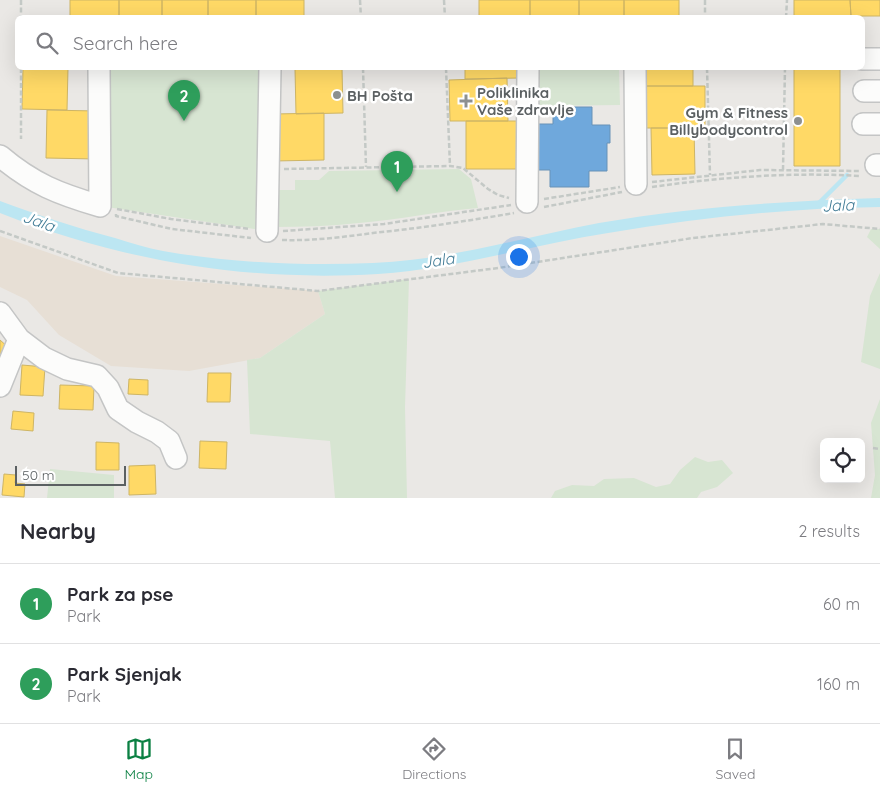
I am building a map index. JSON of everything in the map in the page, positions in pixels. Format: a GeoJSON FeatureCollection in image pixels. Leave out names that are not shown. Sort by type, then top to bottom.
{"type":"FeatureCollection","features":[{"type":"Feature","properties":{"kind":"street"},"geometry":{"type":"LineString","coordinates":[[865,59],[880,59]]}},
{"type":"Feature","properties":{"kind":"street"},"geometry":{"type":"LineString","coordinates":[[0,156],[18,171],[44,187],[100,206],[99,70]]}},
{"type":"Feature","properties":{"kind":"street"},"geometry":{"type":"LineString","coordinates":[[268,236],[270,70]]}},
{"type":"Feature","properties":{"kind":"street"},"geometry":{"type":"LineString","coordinates":[[528,70],[529,207]]}},
{"type":"Feature","properties":{"kind":"street"},"geometry":{"type":"LineString","coordinates":[[635,70],[638,187]]}},
{"type":"Feature","properties":{"kind":"street"},"geometry":{"type":"LineString","coordinates":[[0,313],[19,339],[44,358],[67,369],[97,376],[108,388],[118,409],[137,422],[157,432],[168,441],[176,458]]}},
{"type":"Feature","properties":{"kind":"street"},"geometry":{"type":"LineString","coordinates":[[0,386],[19,339]]}},
{"type":"Feature","properties":{"kind":"path"},"geometry":{"type":"LineString","coordinates":[[21,0],[21,15]]}},
{"type":"Feature","properties":{"kind":"path"},"geometry":{"type":"LineString","coordinates":[[360,0],[361,15]]}},
{"type":"Feature","properties":{"kind":"path"},"geometry":{"type":"LineString","coordinates":[[444,0],[445,15]]}},
{"type":"Feature","properties":{"kind":"path"},"geometry":{"type":"LineString","coordinates":[[705,0],[705,15]]}},
{"type":"Feature","properties":{"kind":"path"},"geometry":{"type":"LineString","coordinates":[[786,15],[787,0]]}},
{"type":"Feature","properties":{"kind":"path"},"geometry":{"type":"LineString","coordinates":[[21,70],[21,138]]}},
{"type":"Feature","properties":{"kind":"path"},"geometry":{"type":"LineString","coordinates":[[363,70],[366,167]]}},
{"type":"Feature","properties":{"kind":"path"},"geometry":{"type":"LineString","coordinates":[[446,70],[450,166]]}},
{"type":"Feature","properties":{"kind":"path"},"geometry":{"type":"LineString","coordinates":[[707,70],[710,175]]}},
{"type":"Feature","properties":{"kind":"path"},"geometry":{"type":"LineString","coordinates":[[785,70],[783,170],[871,169]]}},
{"type":"Feature","properties":{"kind":"path"},"geometry":{"type":"LineString","coordinates":[[269,169],[450,166],[464,168],[488,189],[529,207]]}},
{"type":"Feature","properties":{"kind":"path"},"geometry":{"type":"LineString","coordinates":[[268,236],[172,228],[116,216],[117,209],[296,241],[369,234],[472,220],[529,207],[638,187],[761,175],[871,169]]}},
{"type":"Feature","properties":{"kind":"path"},"geometry":{"type":"LineString","coordinates":[[0,231],[118,273],[318,291],[498,268],[692,238],[823,224],[880,229]]}},
{"type":"Feature","properties":{"kind":"path"},"geometry":{"type":"LineString","coordinates":[[873,448],[880,449]]}},
{"type":"Feature","properties":{"kind":"shaded area"},"geometry":{"type":"Polygon","coordinates":[[[0,236],[116,276],[318,291],[325,314],[260,358],[189,371],[111,366],[59,335],[27,300],[0,287],[0,236]]]}},
{"type":"Feature","properties":{"kind":"green space"},"geometry":{"type":"Polygon","coordinates":[[[99,70],[270,70],[267,231],[100,206],[99,70]]]}},
{"type":"Feature","properties":{"kind":"green space"},"geometry":{"type":"Polygon","coordinates":[[[533,70],[619,70],[620,105],[534,106],[533,70]]]}},
{"type":"Feature","properties":{"kind":"green space"},"geometry":{"type":"Polygon","coordinates":[[[459,169],[471,179],[478,208],[348,224],[274,227],[273,190],[295,190],[295,180],[319,180],[329,171],[459,169]]]}},
{"type":"Feature","properties":{"kind":"green space"},"geometry":{"type":"Polygon","coordinates":[[[871,229],[880,229],[880,249],[867,237],[871,229]]]}},
{"type":"Feature","properties":{"kind":"green space"},"geometry":{"type":"Polygon","coordinates":[[[880,273],[880,369],[861,362],[870,296],[880,273]]]}},
{"type":"Feature","properties":{"kind":"green space"},"geometry":{"type":"Polygon","coordinates":[[[409,279],[405,407],[407,498],[335,498],[330,441],[250,434],[247,360],[260,358],[325,314],[318,291],[409,279]]]}},
{"type":"Feature","properties":{"kind":"green space"},"geometry":{"type":"Polygon","coordinates":[[[880,399],[880,498],[871,498],[875,475],[871,423],[880,399]]]}},
{"type":"Feature","properties":{"kind":"green space"},"geometry":{"type":"Polygon","coordinates":[[[695,457],[708,462],[722,460],[733,473],[717,487],[701,492],[697,498],[551,498],[555,491],[572,485],[594,486],[604,479],[634,478],[656,487],[670,484],[680,470],[695,457]]]}},
{"type":"Feature","properties":{"kind":"green space"},"geometry":{"type":"Polygon","coordinates":[[[50,469],[114,475],[114,498],[47,498],[50,469]]]}},
{"type":"Feature","properties":{"kind":"water","name":"Jala"},"geometry":{"type":"Polygon","coordinates":[[[880,198],[880,207],[812,209],[710,218],[579,238],[436,267],[378,274],[329,276],[280,275],[233,271],[138,256],[46,230],[0,213],[0,201],[71,226],[163,251],[189,255],[268,263],[347,264],[402,261],[459,253],[634,217],[774,203],[880,198]]]}},
{"type":"Feature","properties":{"kind":"building: Homes"},"geometry":{"type":"Polygon","coordinates":[[[70,0],[119,0],[119,15],[70,15],[70,0]]]}},
{"type":"Feature","properties":{"kind":"building: Homes"},"geometry":{"type":"Polygon","coordinates":[[[119,0],[162,0],[162,15],[119,15],[119,0]]]}},
{"type":"Feature","properties":{"kind":"building: Homes"},"geometry":{"type":"Polygon","coordinates":[[[162,0],[208,0],[208,15],[162,15],[162,0]]]}},
{"type":"Feature","properties":{"kind":"building: Homes"},"geometry":{"type":"Polygon","coordinates":[[[208,0],[256,0],[256,15],[208,15],[208,0]]]}},
{"type":"Feature","properties":{"kind":"building: Homes"},"geometry":{"type":"Polygon","coordinates":[[[256,0],[304,0],[304,15],[256,15],[256,0]]]}},
{"type":"Feature","properties":{"kind":"building: Homes"},"geometry":{"type":"Polygon","coordinates":[[[479,0],[530,0],[530,15],[479,15],[479,0]]]}},
{"type":"Feature","properties":{"kind":"building: Homes"},"geometry":{"type":"Polygon","coordinates":[[[530,0],[579,0],[579,15],[530,15],[530,0]]]}},
{"type":"Feature","properties":{"kind":"building: Homes"},"geometry":{"type":"Polygon","coordinates":[[[579,0],[624,0],[624,15],[579,15],[579,0]]]}},
{"type":"Feature","properties":{"kind":"building: Homes"},"geometry":{"type":"Polygon","coordinates":[[[624,0],[679,0],[679,15],[624,15],[624,0]]]}},
{"type":"Feature","properties":{"kind":"building: Homes"},"geometry":{"type":"Polygon","coordinates":[[[794,0],[850,0],[851,15],[794,15],[794,0]]]}},
{"type":"Feature","properties":{"kind":"building: Homes"},"geometry":{"type":"Polygon","coordinates":[[[850,0],[880,0],[880,16],[851,15],[850,0]]]}},
{"type":"Feature","properties":{"kind":"building: Homes"},"geometry":{"type":"Polygon","coordinates":[[[23,70],[68,70],[67,110],[22,109],[23,70]]]}},
{"type":"Feature","properties":{"kind":"building: Homes"},"geometry":{"type":"Polygon","coordinates":[[[295,70],[342,70],[343,113],[296,114],[295,70]]]}},
{"type":"Feature","properties":{"kind":"building: Homes"},"geometry":{"type":"Polygon","coordinates":[[[465,70],[520,70],[520,78],[465,79],[465,70]]]}},
{"type":"Feature","properties":{"kind":"building: Homes"},"geometry":{"type":"Polygon","coordinates":[[[643,70],[693,70],[693,86],[643,86],[643,70]]]}},
{"type":"Feature","properties":{"kind":"building: Homes"},"geometry":{"type":"Polygon","coordinates":[[[794,70],[840,70],[840,166],[794,166],[794,70]]]}},
{"type":"Feature","properties":{"kind":"building: Homes"},"geometry":{"type":"Polygon","coordinates":[[[507,78],[508,121],[450,121],[449,80],[507,78]]]}},
{"type":"Feature","properties":{"kind":"building: Homes"},"geometry":{"type":"Polygon","coordinates":[[[643,86],[705,86],[705,128],[643,128],[643,86]]]}},
{"type":"Feature","properties":{"kind":"building: Homes"},"geometry":{"type":"Polygon","coordinates":[[[47,110],[96,111],[96,159],[46,158],[47,110]]]}},
{"type":"Feature","properties":{"kind":"building: Homes"},"geometry":{"type":"Polygon","coordinates":[[[324,113],[324,160],[274,161],[274,114],[324,113]]]}},
{"type":"Feature","properties":{"kind":"building: Homes"},"geometry":{"type":"Polygon","coordinates":[[[466,121],[526,121],[526,169],[466,169],[466,121]]]}},
{"type":"Feature","properties":{"kind":"building: Homes"},"geometry":{"type":"Polygon","coordinates":[[[651,128],[694,128],[695,174],[652,175],[651,128]]]}},
{"type":"Feature","properties":{"kind":"building: Homes"},"geometry":{"type":"Polygon","coordinates":[[[0,340],[9,348],[0,357],[0,340]]]}},
{"type":"Feature","properties":{"kind":"building: Homes"},"geometry":{"type":"Polygon","coordinates":[[[22,365],[45,367],[43,396],[20,395],[22,365]]]}},
{"type":"Feature","properties":{"kind":"building: Homes"},"geometry":{"type":"Polygon","coordinates":[[[208,373],[231,373],[230,402],[207,402],[208,373]]]}},
{"type":"Feature","properties":{"kind":"building: Homes"},"geometry":{"type":"Polygon","coordinates":[[[129,379],[148,380],[148,395],[128,394],[129,379]]]}},
{"type":"Feature","properties":{"kind":"building: Homes"},"geometry":{"type":"Polygon","coordinates":[[[60,385],[94,386],[93,410],[59,409],[60,385]]]}},
{"type":"Feature","properties":{"kind":"building: Homes"},"geometry":{"type":"Polygon","coordinates":[[[13,411],[34,413],[33,431],[11,429],[13,411]]]}},
{"type":"Feature","properties":{"kind":"building: Homes"},"geometry":{"type":"Polygon","coordinates":[[[200,441],[227,442],[226,469],[199,468],[200,441]]]}},
{"type":"Feature","properties":{"kind":"building: Homes"},"geometry":{"type":"Polygon","coordinates":[[[96,442],[119,443],[119,470],[96,470],[96,442]]]}},
{"type":"Feature","properties":{"kind":"building: Homes"},"geometry":{"type":"Polygon","coordinates":[[[155,465],[156,494],[129,495],[129,466],[155,465]]]}},
{"type":"Feature","properties":{"kind":"building: Homes"},"geometry":{"type":"Polygon","coordinates":[[[4,474],[16,475],[15,483],[25,484],[24,497],[2,495],[4,474]]]}},
{"type":"Feature","properties":{"kind":"building: Schools"},"geometry":{"type":"Polygon","coordinates":[[[553,107],[592,107],[592,125],[610,125],[610,143],[607,143],[607,171],[589,171],[589,187],[550,187],[550,170],[535,170],[535,124],[553,124],[553,107]]]}},
{"type":"Feature","properties":{"kind":"waterway","name":"Jala"},"geometry":{"type":"LineString","coordinates":[[818,204],[847,175]]}},
{"type":"Feature","properties":{"kind":"place","name":"BH Pošta"},"geometry":{"type":"Point","coordinates":[337,95]}},
{"type":"Feature","properties":{"kind":"place","name":"Poliklinika Vaše zdravlje"},"geometry":{"type":"Point","coordinates":[466,101]}},
{"type":"Feature","properties":{"kind":"place","name":"Park Sjenjak"},"geometry":{"type":"Point","coordinates":[184,121]}},
{"type":"Feature","properties":{"kind":"place","name":"Gym & Fitness Billybodycontrol"},"geometry":{"type":"Point","coordinates":[798,121]}},
{"type":"Feature","properties":{"kind":"place","name":"Park za pse"},"geometry":{"type":"Point","coordinates":[397,192]}}]}
